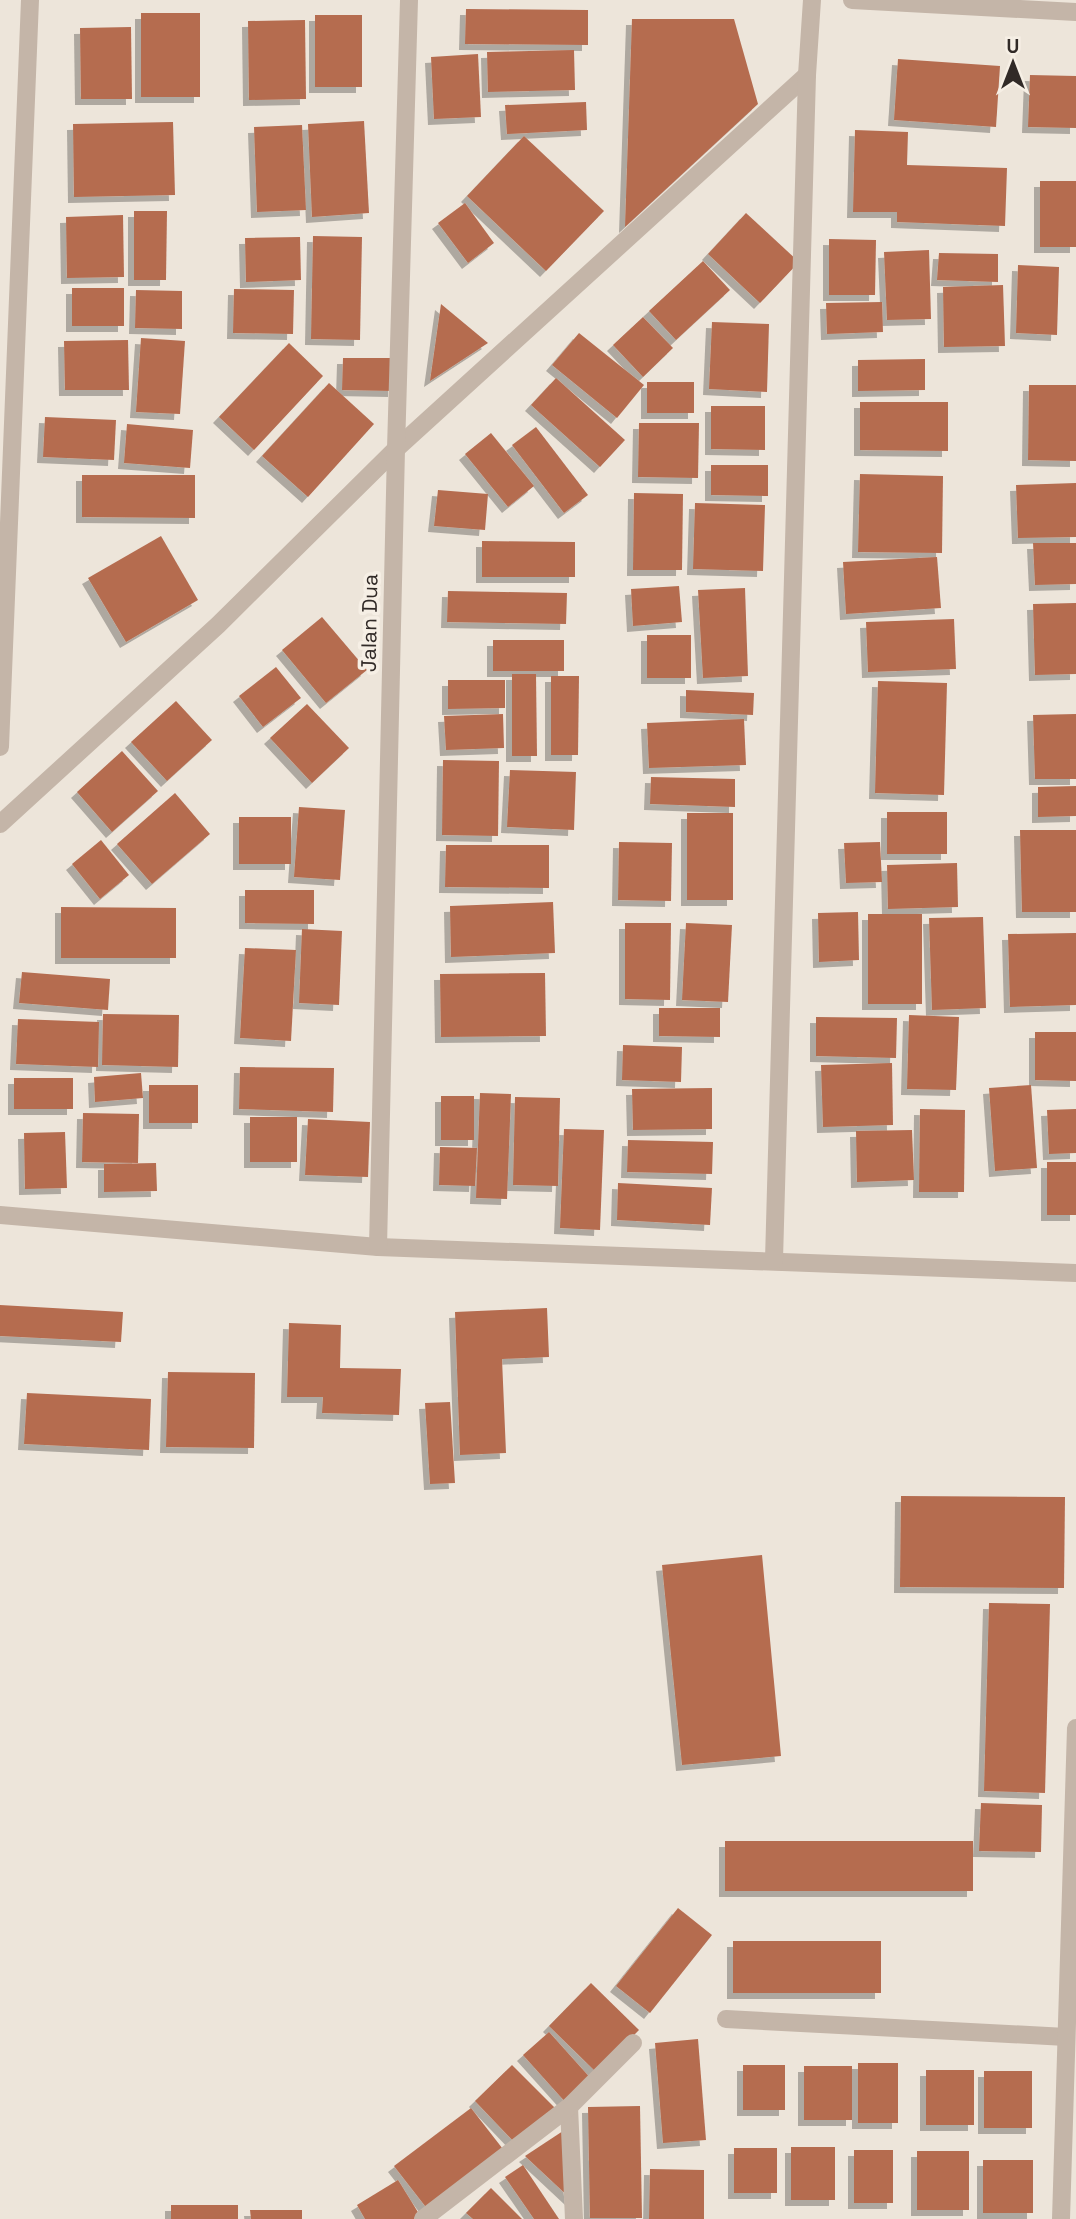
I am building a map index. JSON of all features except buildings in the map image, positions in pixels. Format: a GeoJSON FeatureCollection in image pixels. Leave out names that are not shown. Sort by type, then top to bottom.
{"type":"FeatureCollection","features":[{"type":"Feature","properties":{"kind":"street"},"geometry":{"type":"LineString","coordinates":[[0,747],[30,0]]}},
{"type":"Feature","properties":{"kind":"street","name":"Jalan Dua"},"geometry":{"type":"LineString","coordinates":[[378,1247],[409,0]]}},
{"type":"Feature","properties":{"kind":"street"},"geometry":{"type":"LineString","coordinates":[[774,1260],[807,75],[812,0]]}},
{"type":"Feature","properties":{"kind":"street"},"geometry":{"type":"LineString","coordinates":[[852,0],[1076,12]]}},
{"type":"Feature","properties":{"kind":"street"},"geometry":{"type":"LineString","coordinates":[[0,824],[218,625],[396,449],[807,75]]}},
{"type":"Feature","properties":{"kind":"street"},"geometry":{"type":"LineString","coordinates":[[0,1215],[378,1247],[1076,1273]]}},
{"type":"Feature","properties":{"kind":"street"},"geometry":{"type":"LineString","coordinates":[[1061,2219],[1076,1728]]}},
{"type":"Feature","properties":{"kind":"street"},"geometry":{"type":"LineString","coordinates":[[726,2019],[1066,2037]]}},
{"type":"Feature","properties":{"kind":"street"},"geometry":{"type":"LineString","coordinates":[[423,2219],[569,2107],[633,2043]]}},
{"type":"Feature","properties":{"kind":"street"},"geometry":{"type":"LineString","coordinates":[[569,2107],[574,2219]]}}]}
